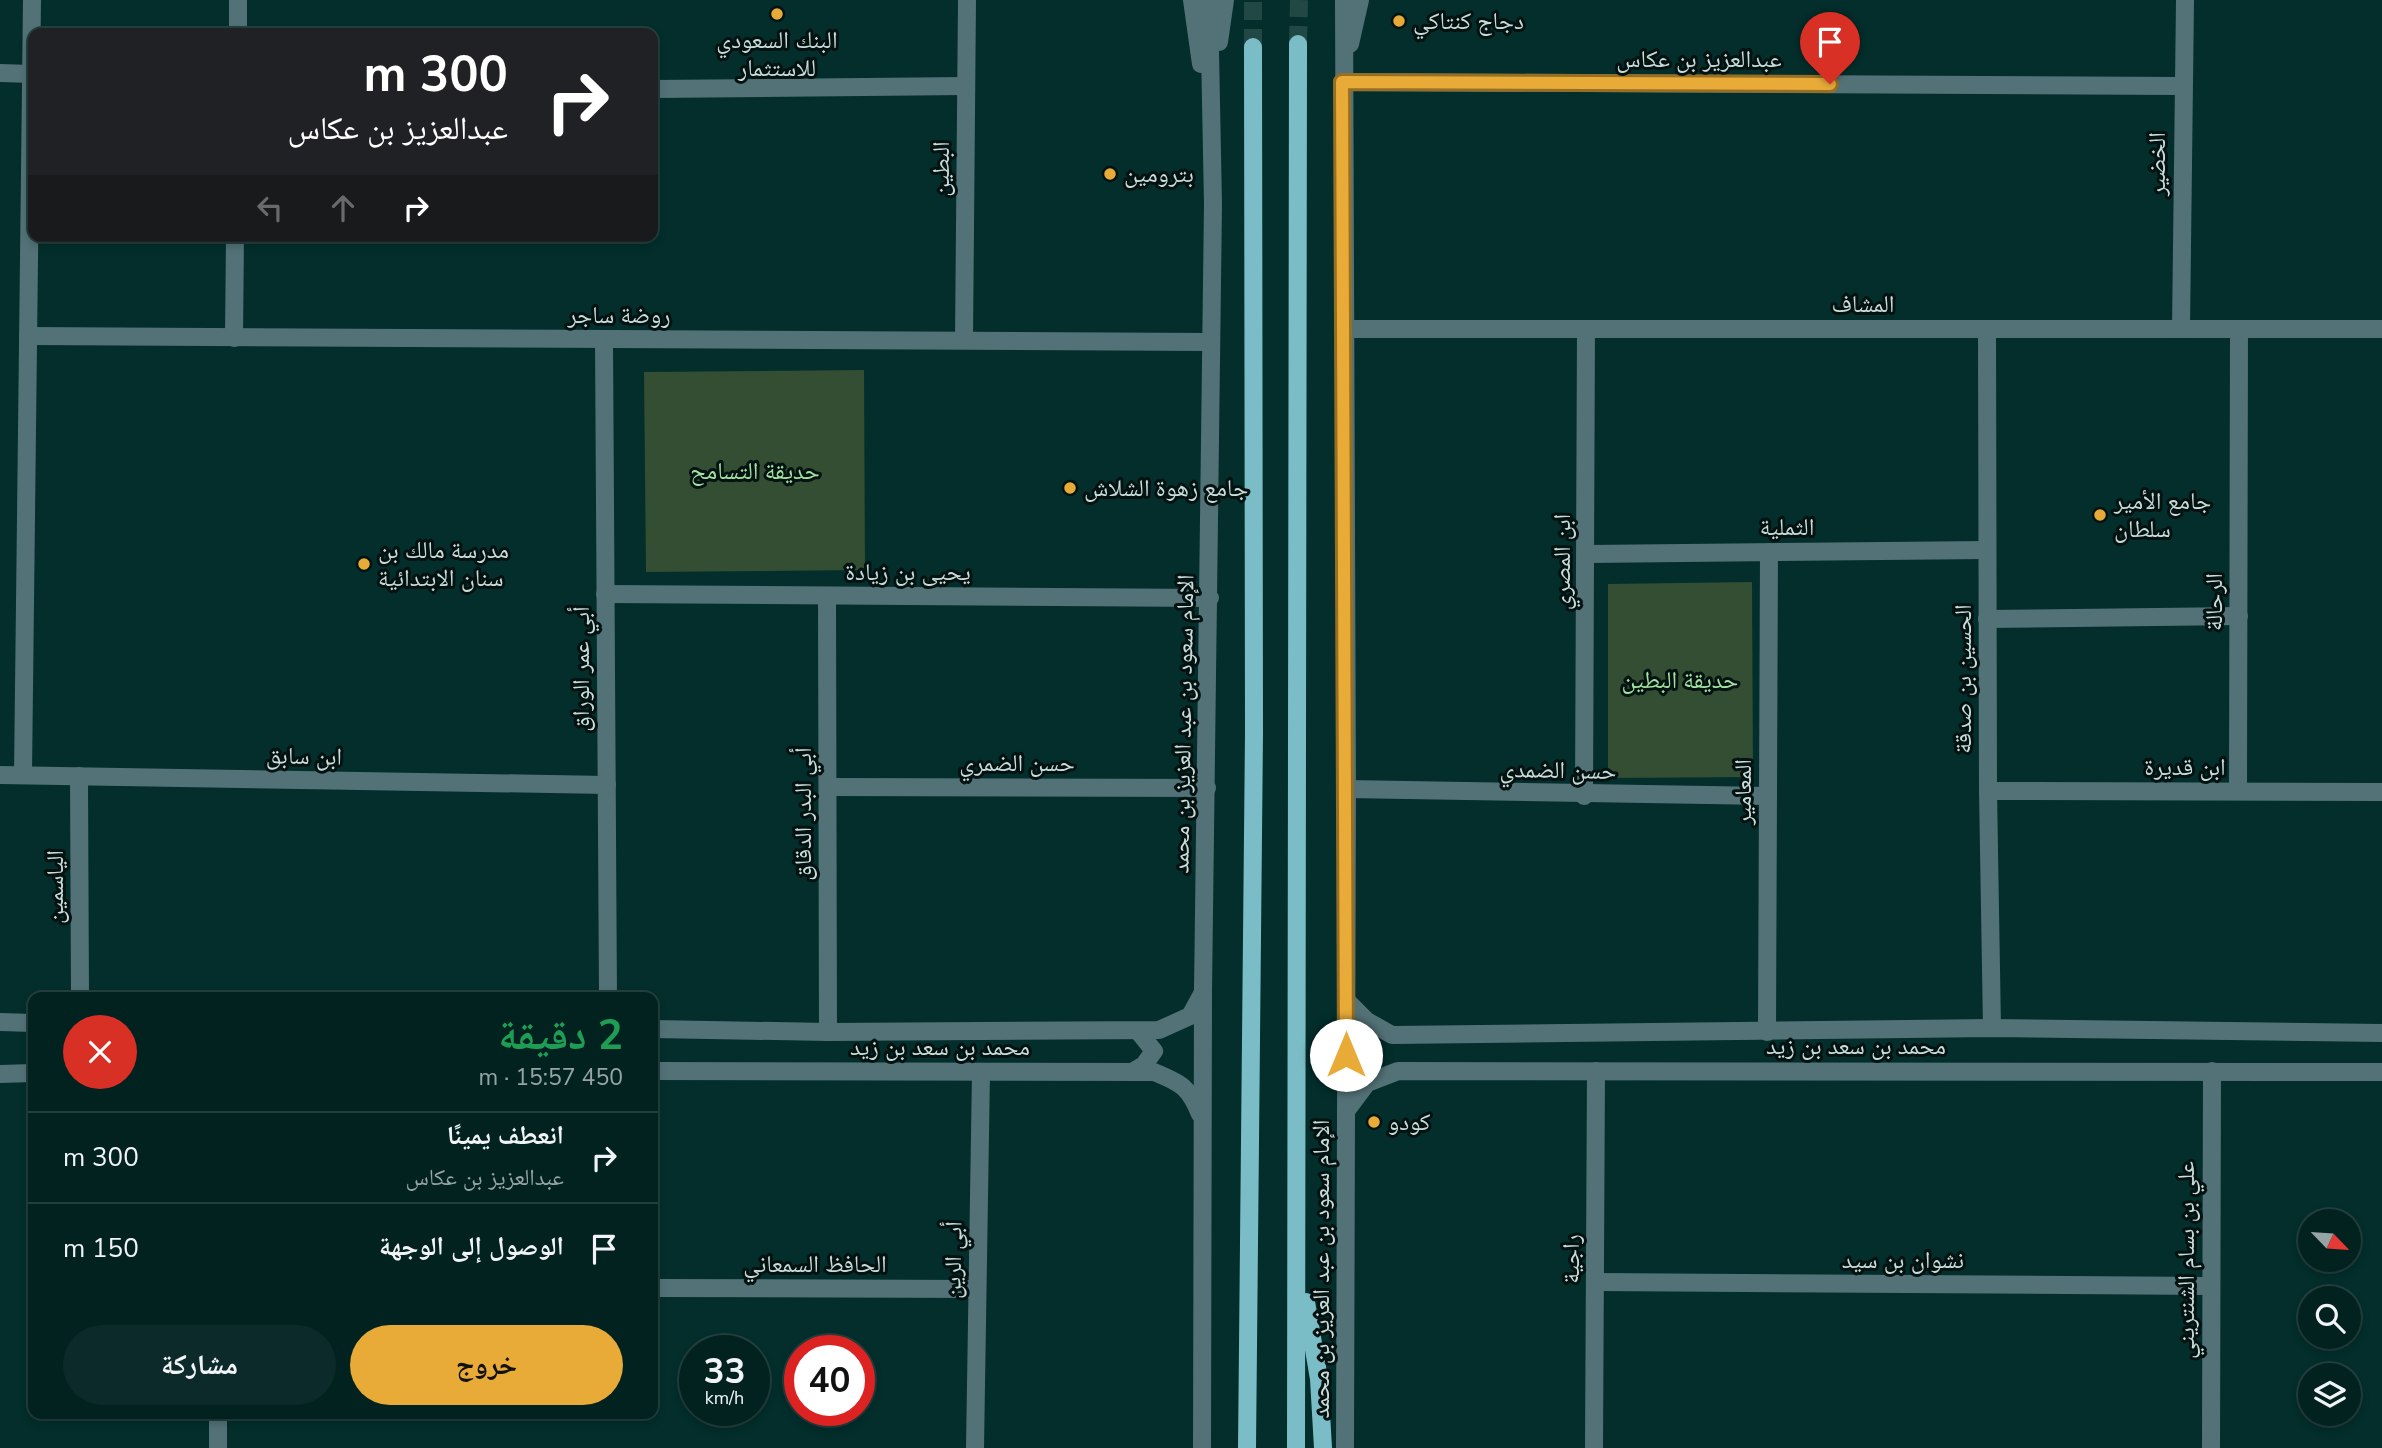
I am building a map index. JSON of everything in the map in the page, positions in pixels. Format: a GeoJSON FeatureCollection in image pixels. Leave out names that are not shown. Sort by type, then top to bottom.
{"type":"FeatureCollection","features":[{"type":"Feature","properties":{"kind":"main road","name":"الإمام سعود بن عبد العزيز بن محمد"},"geometry":{"type":"LineString","coordinates":[[1296,1448],[1298,44]]}},
{"type":"Feature","properties":{"kind":"main road"},"geometry":{"type":"LineString","coordinates":[[1245,1448],[1254,733],[1253,47]]}},
{"type":"Feature","properties":{"kind":"main road"},"geometry":{"type":"LineString","coordinates":[[1298,1256],[1320,1379],[1323,1448]]}},
{"type":"Feature","properties":{"kind":"street"},"geometry":{"type":"LineString","coordinates":[[32,0],[32,28]]}},
{"type":"Feature","properties":{"kind":"street"},"geometry":{"type":"LineString","coordinates":[[238,0],[238,28]]}},
{"type":"Feature","properties":{"kind":"street","name":"البطين"},"geometry":{"type":"LineString","coordinates":[[964,339],[967,0]]}},
{"type":"Feature","properties":{"kind":"street"},"geometry":{"type":"LineString","coordinates":[[1192,0],[1212,130]]}},
{"type":"Feature","properties":{"kind":"street","name":"الإمام سعود بن عبد العزيز بن محمد"},"geometry":{"type":"LineString","coordinates":[[1202,1448],[1203,991],[1210,598],[1212,130],[1209,0]]}},
{"type":"Feature","properties":{"kind":"street"},"geometry":{"type":"LineString","coordinates":[[1212,130],[1224,0]]}},
{"type":"Feature","properties":{"kind":"street"},"geometry":{"type":"LineString","coordinates":[[1332,0],[1342,82]]}},
{"type":"Feature","properties":{"kind":"street"},"geometry":{"type":"LineString","coordinates":[[1342,82],[1344,0]]}},
{"type":"Feature","properties":{"kind":"street"},"geometry":{"type":"LineString","coordinates":[[1342,82],[1360,0]]}},
{"type":"Feature","properties":{"kind":"street","name":"الخضير"},"geometry":{"type":"LineString","coordinates":[[2181,329],[2185,0]]}},
{"type":"Feature","properties":{"kind":"street"},"geometry":{"type":"LineString","coordinates":[[0,74],[28,74]]}},
{"type":"Feature","properties":{"kind":"street","name":"الإمام سعود بن عبد العزيز بن محمد"},"geometry":{"type":"LineString","coordinates":[[1342,82],[1347,789],[1345,1448]]}},
{"type":"Feature","properties":{"kind":"street","name":"عبدالعزيز بن عكاس"},"geometry":{"type":"LineString","coordinates":[[1342,82],[2182,86]]}},
{"type":"Feature","properties":{"kind":"street"},"geometry":{"type":"LineString","coordinates":[[658,89],[966,86]]}},
{"type":"Feature","properties":{"kind":"street"},"geometry":{"type":"LineString","coordinates":[[23,775],[29,242]]}},
{"type":"Feature","properties":{"kind":"street"},"geometry":{"type":"LineString","coordinates":[[234,338],[235,242]]}},
{"type":"Feature","properties":{"kind":"street","name":"المشاف"},"geometry":{"type":"LineString","coordinates":[[1343,329],[2382,328]]}},
{"type":"Feature","properties":{"kind":"street","name":"ابن المصري"},"geometry":{"type":"LineString","coordinates":[[1584,796],[1586,329]]}},
{"type":"Feature","properties":{"kind":"street","name":"الحسين بن صدقة"},"geometry":{"type":"LineString","coordinates":[[1987,329],[1987,791],[1992,1028]]}},
{"type":"Feature","properties":{"kind":"street","name":"الرحالة"},"geometry":{"type":"LineString","coordinates":[[2238,792],[2239,329]]}},
{"type":"Feature","properties":{"kind":"street","name":"روضة ساجر"},"geometry":{"type":"LineString","coordinates":[[28,337],[1210,342]]}},
{"type":"Feature","properties":{"kind":"street","name":"أبي عمر الوراق"},"geometry":{"type":"LineString","coordinates":[[604,340],[608,992]]}},
{"type":"Feature","properties":{"kind":"street","name":"الثملية"},"geometry":{"type":"LineString","coordinates":[[1587,554],[1987,550]]}},
{"type":"Feature","properties":{"kind":"street","name":"المعامير"},"geometry":{"type":"LineString","coordinates":[[1767,1032],[1769,552]]}},
{"type":"Feature","properties":{"kind":"street","name":"يحيى بن زيادة"},"geometry":{"type":"LineString","coordinates":[[606,594],[1210,598]]}},
{"type":"Feature","properties":{"kind":"street","name":"أبي البدر الدقاق"},"geometry":{"type":"LineString","coordinates":[[827,596],[828,1032]]}},
{"type":"Feature","properties":{"kind":"street"},"geometry":{"type":"LineString","coordinates":[[1987,620],[2239,616]]}},
{"type":"Feature","properties":{"kind":"street","name":"ابن سابق"},"geometry":{"type":"LineString","coordinates":[[0,775],[607,785]]}},
{"type":"Feature","properties":{"kind":"street","name":"الياسمين"},"geometry":{"type":"LineString","coordinates":[[79,776],[80,992]]}},
{"type":"Feature","properties":{"kind":"street","name":"حسن الضمري"},"geometry":{"type":"LineString","coordinates":[[828,787],[1206,788]]}},
{"type":"Feature","properties":{"kind":"street","name":"حسن الضمدي"},"geometry":{"type":"LineString","coordinates":[[1347,789],[1584,796],[1768,796]]}},
{"type":"Feature","properties":{"kind":"street","name":"ابن قديرة"},"geometry":{"type":"LineString","coordinates":[[1987,791],[2382,792]]}},
{"type":"Feature","properties":{"kind":"street","name":"محمد بن سعد بن زيد"},"geometry":{"type":"LineString","coordinates":[[658,1029],[828,1032],[1159,1030],[1189,1016],[1203,991]]}},
{"type":"Feature","properties":{"kind":"street","name":"محمد بن سعد بن زيد"},"geometry":{"type":"LineString","coordinates":[[1346,1000],[1367,1021],[1392,1035],[1992,1028],[2382,1033]]}},
{"type":"Feature","properties":{"kind":"street"},"geometry":{"type":"LineString","coordinates":[[0,1022],[28,1023]]}},
{"type":"Feature","properties":{"kind":"street"},"geometry":{"type":"LineString","coordinates":[[1132,1072],[1144,1065],[1154,1051],[1138,1031]]}},
{"type":"Feature","properties":{"kind":"street","name":"محمد بن سعد بن زيد"},"geometry":{"type":"LineString","coordinates":[[658,1071],[1154,1072],[1175,1080],[1191,1093],[1203,1121]]}},
{"type":"Feature","properties":{"kind":"street","name":"راجية"},"geometry":{"type":"LineString","coordinates":[[1594,1448],[1596,1071]]}},
{"type":"Feature","properties":{"kind":"street","name":"علي بن بسام الشنتريني"},"geometry":{"type":"LineString","coordinates":[[2211,1071],[2211,1448]]}},
{"type":"Feature","properties":{"kind":"street","name":"أبي الرين"},"geometry":{"type":"LineString","coordinates":[[975,1448],[981,1072]]}},
{"type":"Feature","properties":{"kind":"street","name":"محمد بن سعد بن زيد"},"geometry":{"type":"LineString","coordinates":[[1346,1111],[1367,1083],[1398,1072],[2382,1072]]}},
{"type":"Feature","properties":{"kind":"street"},"geometry":{"type":"LineString","coordinates":[[0,1074],[28,1073]]}},
{"type":"Feature","properties":{"kind":"street"},"geometry":{"type":"LineString","coordinates":[[0,1089],[28,1074]]}},
{"type":"Feature","properties":{"kind":"street","name":"نشوان بن سيد"},"geometry":{"type":"LineString","coordinates":[[1595,1282],[2210,1286]]}},
{"type":"Feature","properties":{"kind":"street","name":"الحافظ السمعاني"},"geometry":{"type":"LineString","coordinates":[[658,1288],[978,1289]]}},
{"type":"Feature","properties":{"kind":"street"},"geometry":{"type":"LineString","coordinates":[[218,1419],[218,1448]]}},
{"type":"Feature","properties":{"kind":"green space","name":"حديقة التسامح"},"geometry":{"type":"Polygon","coordinates":[[[864,370],[865,570],[646,572],[644,372],[864,370]]]}},
{"type":"Feature","properties":{"kind":"green space","name":"حديقة البطين"},"geometry":{"type":"Polygon","coordinates":[[[1752,582],[1753,777],[1608,778],[1608,584],[1752,582]]]}},
{"type":"Feature","properties":{"kind":"tunnel"},"geometry":{"type":"LineString","coordinates":[[1253,0],[1253,47]]}},
{"type":"Feature","properties":{"kind":"tunnel"},"geometry":{"type":"LineString","coordinates":[[1298,44],[1299,0]]}},
{"type":"Feature","properties":{"kind":"place","name":"البنك السعودي للاستثمار"},"geometry":{"type":"Point","coordinates":[777,14]}},
{"type":"Feature","properties":{"kind":"place","name":"دجاج كنتاكي"},"geometry":{"type":"Point","coordinates":[1399,21]}},
{"type":"Feature","properties":{"kind":"place","name":"بترومين"},"geometry":{"type":"Point","coordinates":[1110,174]}},
{"type":"Feature","properties":{"kind":"place","name":"جامع زهوة الشلاش"},"geometry":{"type":"Point","coordinates":[1070,488]}},
{"type":"Feature","properties":{"kind":"place","name":"جامع الأمير سلطان"},"geometry":{"type":"Point","coordinates":[2100,515]}},
{"type":"Feature","properties":{"kind":"place","name":"مدرسة مالك بن سنان الابتدائية"},"geometry":{"type":"Point","coordinates":[364,564]}},
{"type":"Feature","properties":{"kind":"place","name":"كودو"},"geometry":{"type":"Point","coordinates":[1374,1122]}},
{"type":"Feature","properties":{"kind":"route"},"geometry":{"type":"LineString","coordinates":[[1346,1055],[1342,82],[1830,84]]}}]}
